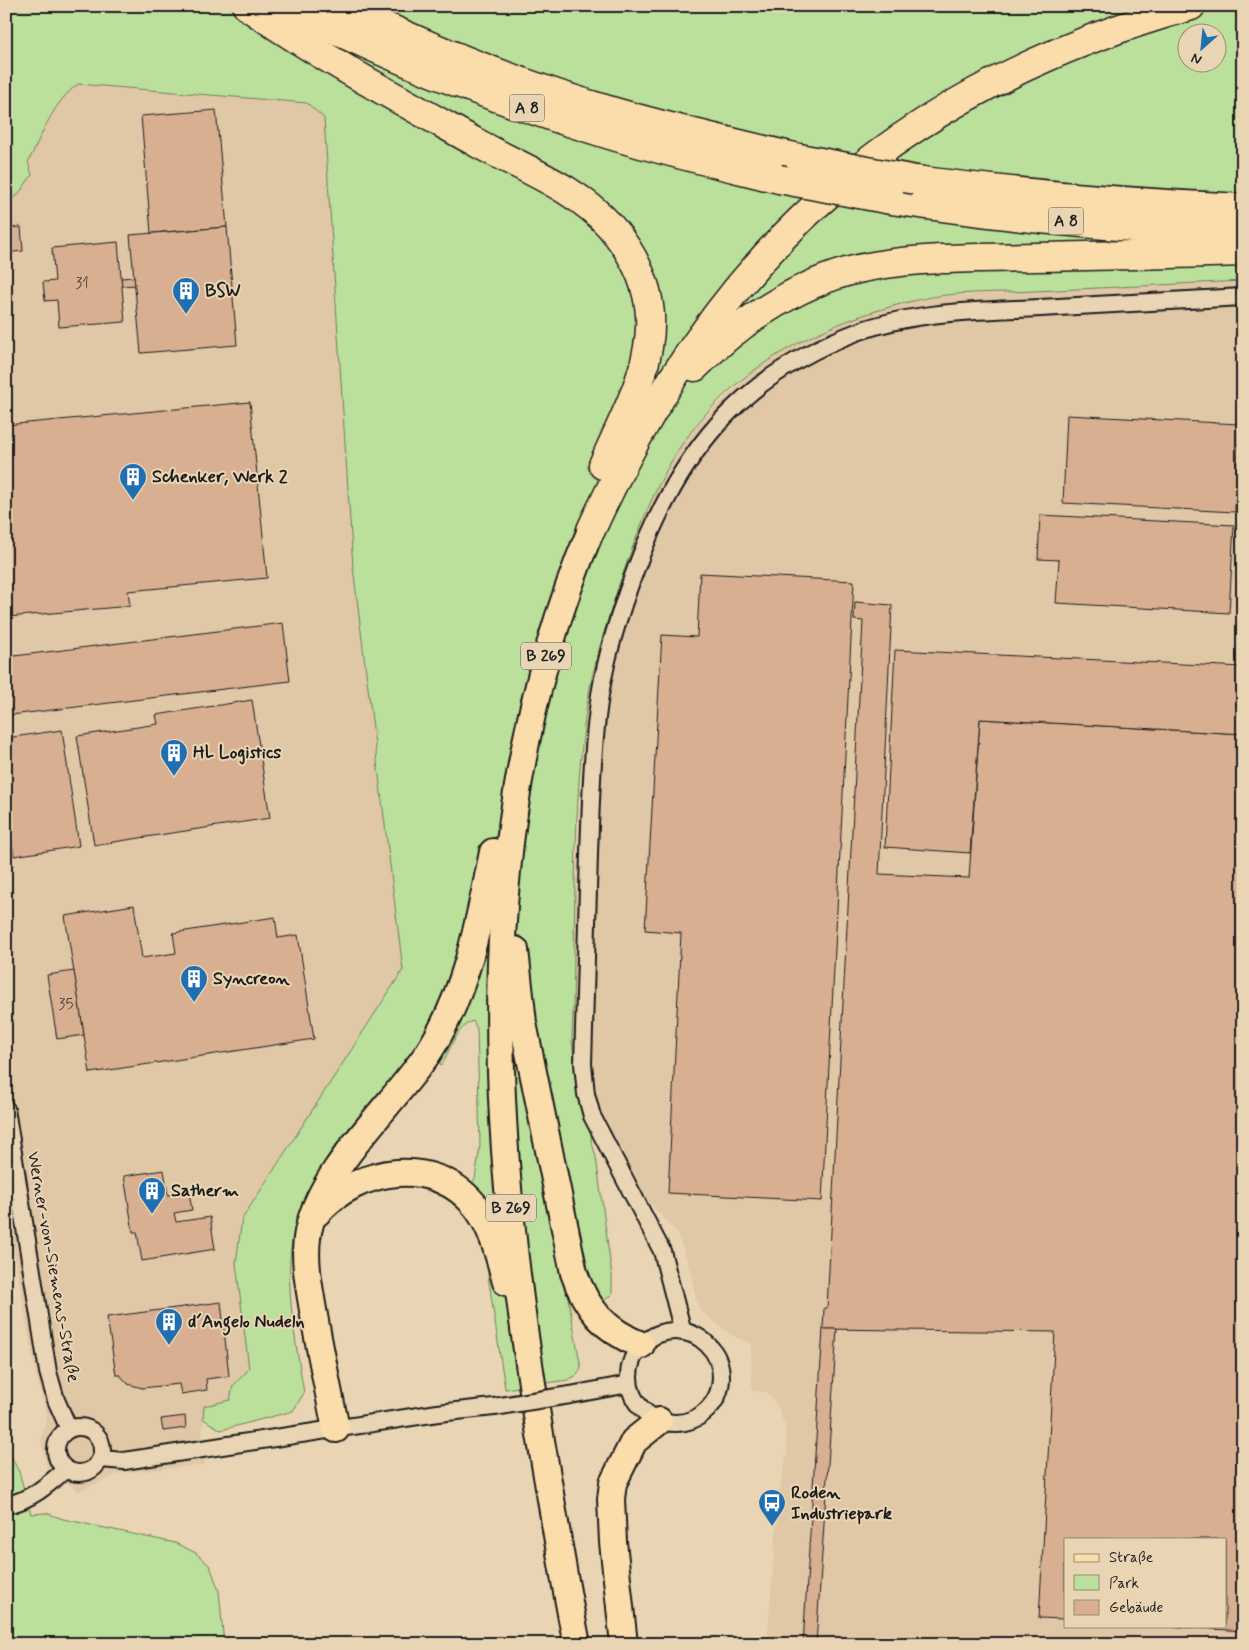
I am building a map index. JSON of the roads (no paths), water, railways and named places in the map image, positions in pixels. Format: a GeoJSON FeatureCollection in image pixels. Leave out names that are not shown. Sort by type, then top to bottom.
{"type":"FeatureCollection","features":[{"type":"Feature","properties":{"kind":"highway"},"geometry":{"type":"LineString","coordinates":[[247,6],[399,99],[581,200],[610,226],[629,251],[646,286],[650,314],[650,343],[643,369],[585,527]]}},
{"type":"Feature","properties":{"kind":"highway","name":"A 8"},"geometry":{"type":"LineString","coordinates":[[287,6],[361,42],[536,112],[611,136],[779,179],[891,200],[1023,217],[1137,228],[1243,232]]}},
{"type":"Feature","properties":{"kind":"highway","name":"A 8"},"geometry":{"type":"LineString","coordinates":[[342,6],[450,54],[544,89],[645,120],[798,158],[915,180],[1019,193],[1141,203],[1243,208]]}},
{"type":"Feature","properties":{"kind":"highway"},"geometry":{"type":"LineString","coordinates":[[585,527],[624,436],[698,323],[764,242],[824,183],[872,144],[980,76],[1039,47],[1152,6]]}},
{"type":"Feature","properties":{"kind":"highway"},"geometry":{"type":"LineString","coordinates":[[585,527],[633,442],[701,338],[772,250],[831,191],[878,153],[985,86],[1044,57],[1097,36],[1191,6]]}},
{"type":"Feature","properties":{"kind":"highway"},"geometry":{"type":"LineString","coordinates":[[585,527],[639,444],[689,374],[717,344],[750,319],[790,295],[833,278],[871,266],[914,261],[1243,252]]}},
{"type":"Feature","properties":{"kind":"main road","name":"B 269"},"geometry":{"type":"LineString","coordinates":[[575,1635],[531,1379],[521,1305],[502,1114],[500,996],[501,929],[513,781],[540,679],[585,527]]}},
{"type":"Feature","properties":{"kind":"main road"},"geometry":{"type":"LineString","coordinates":[[336,1429],[306,1260],[311,1219],[336,1170],[429,1051],[455,999],[467,968],[513,781]]}},
{"type":"Feature","properties":{"kind":"main road"},"geometry":{"type":"LineString","coordinates":[[512,1307],[493,1114],[489,985],[494,887],[513,781]]}},
{"type":"Feature","properties":{"kind":"main road"},"geometry":{"type":"LineString","coordinates":[[513,781],[516,975],[523,1023],[565,1236],[581,1293],[592,1311],[607,1327],[622,1338],[641,1345]]}},
{"type":"Feature","properties":{"kind":"main road"},"geometry":{"type":"LineString","coordinates":[[311,1219],[338,1195],[367,1179],[406,1171],[434,1178],[460,1192],[476,1207],[489,1227],[499,1255],[512,1307],[575,1635]]}},
{"type":"Feature","properties":{"kind":"main road"},"geometry":{"type":"LineString","coordinates":[[624,1644],[613,1542],[611,1499],[613,1483],[622,1460],[634,1441],[659,1421]]}},
{"type":"Feature","properties":{"kind":"street"},"geometry":{"type":"LineString","coordinates":[[683,1332],[662,1251],[592,1116],[585,1088],[583,1064],[592,776],[600,693],[620,611],[644,546],[667,495],[689,458],[728,412],[786,368],[859,332],[916,318],[975,311],[1243,297]]}},
{"type":"Feature","properties":{"kind":"street","name":"Werner-von-Siemens-Straße"},"geometry":{"type":"LineString","coordinates":[[6,1109],[48,1372],[56,1400],[69,1429]]}},
{"type":"Feature","properties":{"kind":"street"},"geometry":{"type":"LineString","coordinates":[[683,1332],[699,1338],[711,1349],[720,1370],[721,1384],[717,1397],[699,1417],[673,1424],[659,1421],[639,1407],[629,1384],[629,1370],[633,1357],[641,1345],[660,1334],[683,1332]]}},
{"type":"Feature","properties":{"kind":"street"},"geometry":{"type":"LineString","coordinates":[[101,1459],[124,1461],[494,1407],[629,1384]]}},
{"type":"Feature","properties":{"kind":"street"},"geometry":{"type":"LineString","coordinates":[[82,1427],[95,1433],[101,1443],[101,1459],[93,1468],[86,1472],[78,1473],[66,1469],[58,1461],[56,1446],[60,1436],[69,1429],[82,1427]]}},
{"type":"Feature","properties":{"kind":"street"},"geometry":{"type":"LineString","coordinates":[[6,1505],[15,1504],[44,1488],[66,1469]]}},
{"type":"Feature","properties":{"kind":"place","name":"BSW"},"geometry":{"type":"Point","coordinates":[186,315]}},
{"type":"Feature","properties":{"kind":"place","name":"Schenker, Werk 2"},"geometry":{"type":"Point","coordinates":[133,501]}},
{"type":"Feature","properties":{"kind":"place","name":"HL Logistics"},"geometry":{"type":"Point","coordinates":[174,777]}},
{"type":"Feature","properties":{"kind":"place","name":"Syncreon"},"geometry":{"type":"Point","coordinates":[194,1003]}},
{"type":"Feature","properties":{"kind":"place","name":"Satherm"},"geometry":{"type":"Point","coordinates":[152,1215]}},
{"type":"Feature","properties":{"kind":"place","name":"d´Angelo Nudeln"},"geometry":{"type":"Point","coordinates":[169,1346]}},
{"type":"Feature","properties":{"kind":"place","name":"Roden Industriepark"},"geometry":{"type":"Point","coordinates":[772,1527]}}]}
